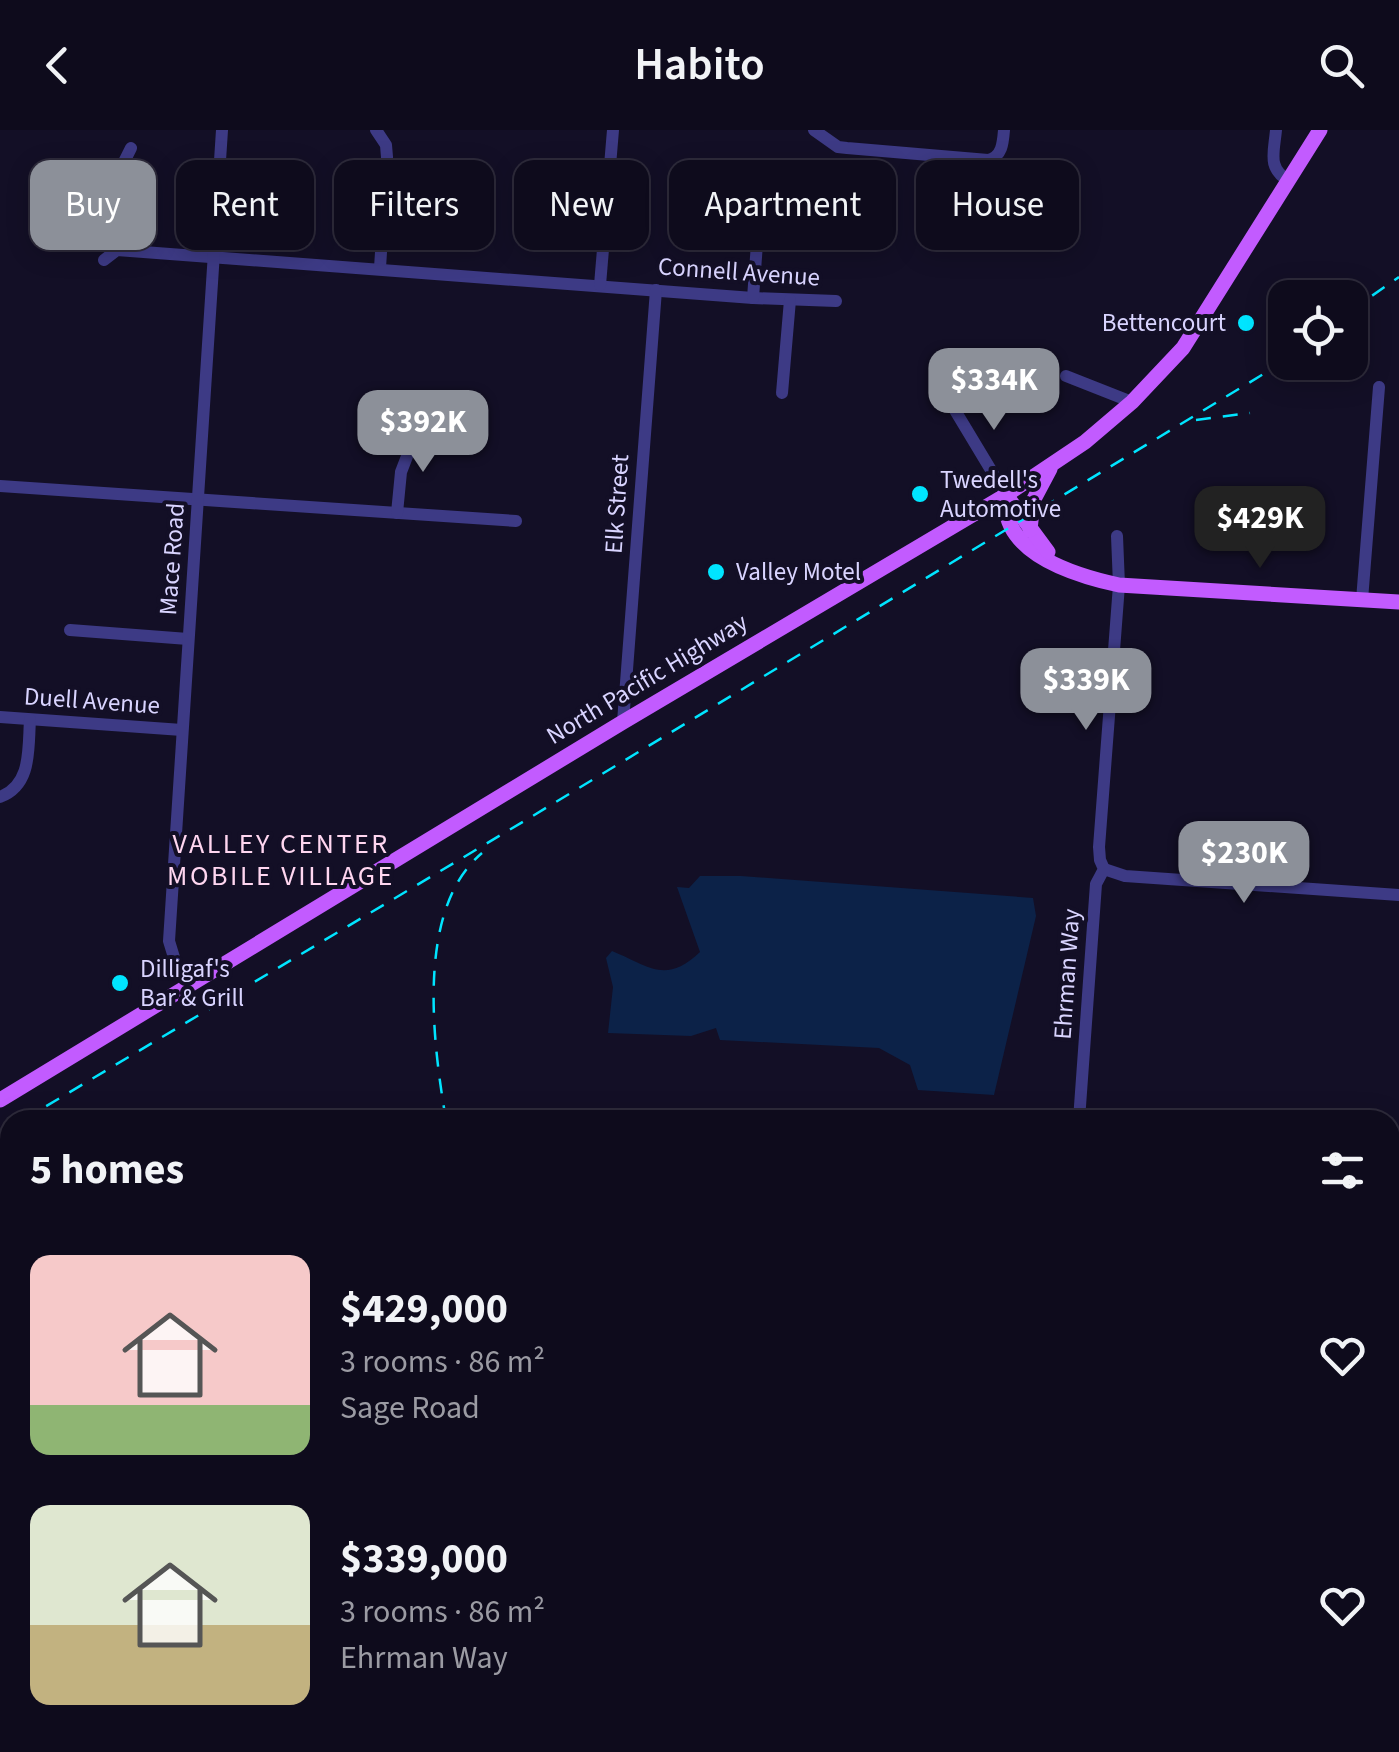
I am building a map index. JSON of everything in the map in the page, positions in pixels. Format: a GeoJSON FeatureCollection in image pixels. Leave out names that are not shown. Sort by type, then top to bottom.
{"type":"FeatureCollection","features":[{"type":"Feature","properties":{"kind":"main road","name":"North Pacific Highway"},"geometry":{"type":"LineString","coordinates":[[0,1100],[622,722],[1006,496],[1085,442],[1132,402],[1192,337],[1320,130]]}},
{"type":"Feature","properties":{"kind":"main road"},"geometry":{"type":"LineString","coordinates":[[1030,530],[1033,502],[1054,462]]}},
{"type":"Feature","properties":{"kind":"main road"},"geometry":{"type":"LineString","coordinates":[[1006,496],[1004,515],[1010,526],[1048,564],[1119,585],[1399,602]]}},
{"type":"Feature","properties":{"kind":"main road"},"geometry":{"type":"LineString","coordinates":[[1006,496],[1030,530],[1069,570]]}},
{"type":"Feature","properties":{"kind":"street","name":"Mace Road"},"geometry":{"type":"LineString","coordinates":[[191,986],[176,964],[170,941],[222,130]]}},
{"type":"Feature","properties":{"kind":"street"},"geometry":{"type":"LineString","coordinates":[[376,130],[386,145],[387,157],[380,268]]}},
{"type":"Feature","properties":{"kind":"street"},"geometry":{"type":"LineString","coordinates":[[600,286],[612,130]]}},
{"type":"Feature","properties":{"kind":"street"},"geometry":{"type":"LineString","coordinates":[[814,130],[838,147],[988,160],[996,157],[1002,146],[1004,130]]}},
{"type":"Feature","properties":{"kind":"street"},"geometry":{"type":"LineString","coordinates":[[1276,130],[1276,174],[1289,181]]}},
{"type":"Feature","properties":{"kind":"street"},"geometry":{"type":"LineString","coordinates":[[125,160],[131,148]]}},
{"type":"Feature","properties":{"kind":"street","name":"Connell Avenue"},"geometry":{"type":"LineString","coordinates":[[117,250],[836,301]]}},
{"type":"Feature","properties":{"kind":"street"},"geometry":{"type":"LineString","coordinates":[[104,260],[117,250]]}},
{"type":"Feature","properties":{"kind":"street"},"geometry":{"type":"LineString","coordinates":[[753,298],[757,250]]}},
{"type":"Feature","properties":{"kind":"street","name":"Elk Street"},"geometry":{"type":"LineString","coordinates":[[622,722],[656,290]]}},
{"type":"Feature","properties":{"kind":"street"},"geometry":{"type":"LineString","coordinates":[[782,394],[790,300]]}},
{"type":"Feature","properties":{"kind":"street"},"geometry":{"type":"LineString","coordinates":[[1066,376],[1132,402]]}},
{"type":"Feature","properties":{"kind":"street"},"geometry":{"type":"LineString","coordinates":[[1362,600],[1379,387]]}},
{"type":"Feature","properties":{"kind":"street"},"geometry":{"type":"LineString","coordinates":[[944,392],[1006,496]]}},
{"type":"Feature","properties":{"kind":"street"},"geometry":{"type":"LineString","coordinates":[[397,512],[401,472],[416,433]]}},
{"type":"Feature","properties":{"kind":"street"},"geometry":{"type":"LineString","coordinates":[[0,486],[516,521]]}},
{"type":"Feature","properties":{"kind":"street","name":"Ehrman Way"},"geometry":{"type":"LineString","coordinates":[[1080,1110],[1096,884],[1104,868],[1099,847],[1119,585],[1117,536]]}},
{"type":"Feature","properties":{"kind":"street"},"geometry":{"type":"LineString","coordinates":[[70,630],[188,639]]}},
{"type":"Feature","properties":{"kind":"street","name":"Duell Avenue"},"geometry":{"type":"LineString","coordinates":[[0,716],[182,730]]}},
{"type":"Feature","properties":{"kind":"street"},"geometry":{"type":"LineString","coordinates":[[0,798],[23,778],[30,720]]}},
{"type":"Feature","properties":{"kind":"street"},"geometry":{"type":"LineString","coordinates":[[1104,868],[1125,876],[1399,896]]}},
{"type":"Feature","properties":{"kind":"water"},"geometry":{"type":"Polygon","coordinates":[[[700,876],[1033,898],[1036,916],[994,1095],[918,1090],[910,1065],[879,1048],[720,1040],[716,1028],[691,1036],[608,1033],[613,987],[606,958],[612,951],[647,967],[667,970],[688,962],[700,952],[677,887],[689,888],[700,876]]]}},
{"type":"Feature","properties":{"kind":"railway"},"geometry":{"type":"LineString","coordinates":[[1368,299],[1399,277]]}},
{"type":"Feature","properties":{"kind":"railway"},"geometry":{"type":"LineString","coordinates":[[40,1110],[1268,371]]}},
{"type":"Feature","properties":{"kind":"railway"},"geometry":{"type":"LineString","coordinates":[[1196,420],[1250,413]]}},
{"type":"Feature","properties":{"kind":"railway"},"geometry":{"type":"LineString","coordinates":[[445,1110],[434,1017],[438,942],[446,908],[461,877],[482,853]]}},
{"type":"Feature","properties":{"kind":"place","name":"Bettencourt"},"geometry":{"type":"Point","coordinates":[1246,323]}},
{"type":"Feature","properties":{"kind":"place","name":"Twedell's Automotive"},"geometry":{"type":"Point","coordinates":[920,494]}},
{"type":"Feature","properties":{"kind":"place","name":"Valley Motel"},"geometry":{"type":"Point","coordinates":[716,572]}},
{"type":"Feature","properties":{"kind":"place","name":"Dilligaf's Bar & Grill"},"geometry":{"type":"Point","coordinates":[120,983]}},
{"type":"Feature","properties":{"kind":"district","name":"VALLEY CENTER MOBILE VILLAGE"},"geometry":{"type":"Point","coordinates":[281,860]}}]}
